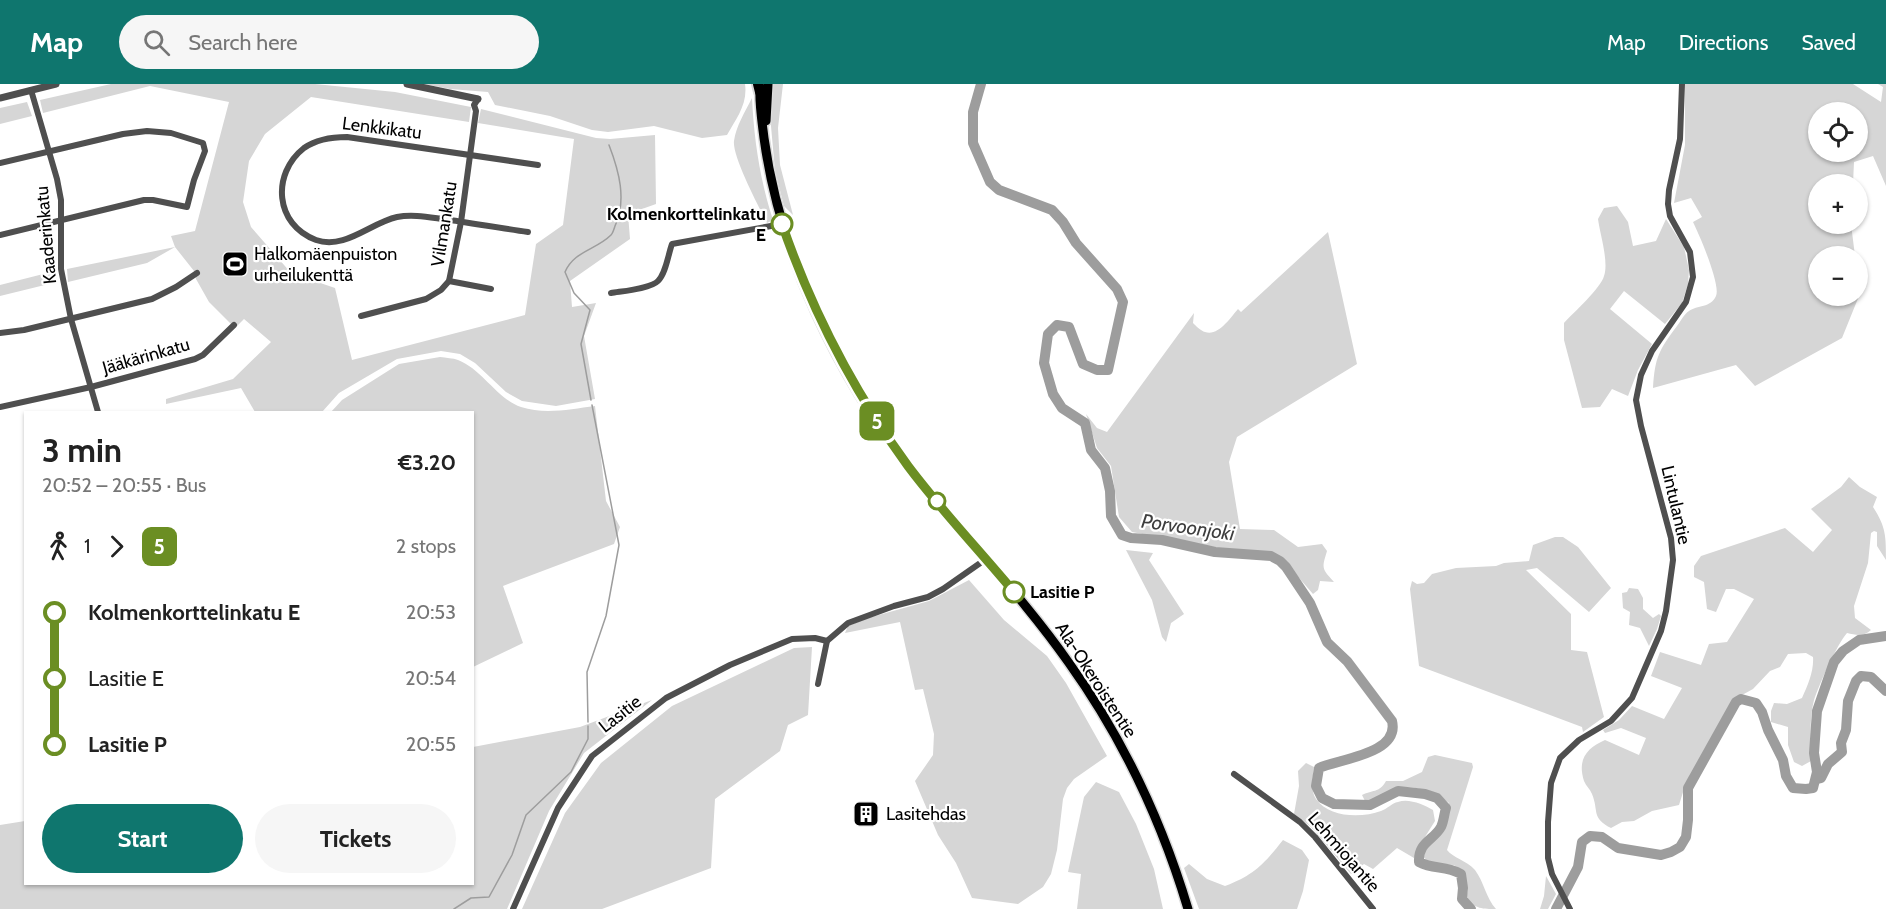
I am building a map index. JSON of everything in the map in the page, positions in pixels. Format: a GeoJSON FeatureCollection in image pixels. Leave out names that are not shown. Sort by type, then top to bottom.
{"type":"FeatureCollection","features":[{"type":"Feature","properties":{"kind":"main road","name":"Ala-Okeroistentie"},"geometry":{"type":"LineString","coordinates":[[761,86],[760,106],[765,142],[772,188],[782,224],[812,301],[857,388],[910,468],[1051,638],[1085,686],[1134,772],[1156,820],[1188,909]]}},
{"type":"Feature","properties":{"kind":"street"},"geometry":{"type":"LineString","coordinates":[[0,98],[56,84]]}},
{"type":"Feature","properties":{"kind":"street"},"geometry":{"type":"LineString","coordinates":[[407,84],[478,99]]}},
{"type":"Feature","properties":{"kind":"street","name":"Lintulantie"},"geometry":{"type":"LineString","coordinates":[[1569,907],[1552,874],[1548,858],[1551,783],[1560,758],[1579,740],[1611,721],[1632,698],[1661,631],[1666,611],[1673,560],[1671,538],[1636,400],[1641,375],[1652,351],[1686,302],[1693,277],[1690,252],[1670,216],[1668,204],[1680,139],[1682,84]]}},
{"type":"Feature","properties":{"kind":"street","name":"Kaaderinkatu"},"geometry":{"type":"LineString","coordinates":[[31,90],[61,200],[61,269],[71,319],[98,411]]}},
{"type":"Feature","properties":{"kind":"street","name":"Vilmankatu"},"geometry":{"type":"LineString","coordinates":[[362,316],[426,299],[441,290],[449,281],[470,155],[476,111],[474,105],[478,99]]}},
{"type":"Feature","properties":{"kind":"street"},"geometry":{"type":"LineString","coordinates":[[0,163],[123,134],[147,131],[171,133],[203,142],[206,151],[194,180],[187,207],[144,200],[0,235]]}},
{"type":"Feature","properties":{"kind":"street","name":"Lenkkikatu"},"geometry":{"type":"LineString","coordinates":[[528,232],[423,217],[397,217],[333,243],[316,240],[294,224],[286,213],[281,191],[290,163],[305,147],[324,138],[347,137],[537,165]]}},
{"type":"Feature","properties":{"kind":"street"},"geometry":{"type":"LineString","coordinates":[[611,293],[657,282],[672,244],[782,224]]}},
{"type":"Feature","properties":{"kind":"street"},"geometry":{"type":"LineString","coordinates":[[0,333],[24,330],[152,299],[197,273]]}},
{"type":"Feature","properties":{"kind":"street"},"geometry":{"type":"LineString","coordinates":[[449,281],[491,289]]}},
{"type":"Feature","properties":{"kind":"street","name":"Jääkärinkatu"},"geometry":{"type":"LineString","coordinates":[[0,407],[91,387],[195,359],[203,355],[234,325]]}},
{"type":"Feature","properties":{"kind":"street"},"geometry":{"type":"LineString","coordinates":[[818,684],[827,641],[848,623],[867,614],[928,597],[987,559]]}},
{"type":"Feature","properties":{"kind":"street","name":"Lasitie"},"geometry":{"type":"LineString","coordinates":[[513,909],[558,808],[592,756],[666,698],[730,665],[792,639],[815,638],[827,641]]}},
{"type":"Feature","properties":{"kind":"street","name":"Lehmiojantie"},"geometry":{"type":"LineString","coordinates":[[1234,774],[1300,822],[1316,837],[1373,909]]}},
{"type":"Feature","properties":{"kind":"shaded area"},"geometry":{"type":"Polygon","coordinates":[[[111,84],[315,84],[395,92],[471,107],[469,122],[311,97],[265,134],[249,161],[243,202],[251,227],[291,273],[335,288],[352,360],[525,315],[536,244],[563,225],[574,139],[478,123],[481,109],[596,138],[655,135],[656,204],[628,214],[630,239],[570,281],[572,307],[596,303],[584,336],[595,399],[556,406],[522,401],[506,392],[475,363],[460,354],[441,351],[397,359],[339,393],[323,411],[254,411],[241,388],[166,404],[166,399],[233,379],[271,342],[244,319],[235,328],[209,302],[194,271],[175,247],[171,236],[195,231],[229,102],[150,86],[43,113],[40,100],[111,84]]]}},
{"type":"Feature","properties":{"kind":"shaded area"},"geometry":{"type":"Polygon","coordinates":[[[424,84],[745,84],[745,98],[727,135],[702,138],[654,126],[608,132],[592,130],[550,116],[495,105],[488,92],[424,84]]]}},
{"type":"Feature","properties":{"kind":"shaded area"},"geometry":{"type":"Polygon","coordinates":[[[773,84],[783,84],[778,128],[780,165],[793,215],[784,206],[775,171],[771,126],[773,84]]]}},
{"type":"Feature","properties":{"kind":"shaded area"},"geometry":{"type":"Polygon","coordinates":[[[1685,84],[1853,84],[1881,102],[1883,87],[1878,84],[1886,84],[1886,186],[1873,156],[1868,158],[1868,102],[1808,102],[1808,162],[1854,162],[1853,174],[1808,174],[1808,234],[1852,234],[1854,246],[1808,246],[1808,306],[1855,306],[1842,338],[1755,386],[1736,365],[1653,388],[1657,361],[1666,341],[1687,312],[1711,303],[1717,290],[1713,271],[1693,222],[1702,217],[1691,198],[1674,203],[1685,145],[1685,84]]]}},
{"type":"Feature","properties":{"kind":"shaded area"},"geometry":{"type":"Polygon","coordinates":[[[752,98],[758,160],[773,220],[767,223],[737,158],[734,141],[741,119],[752,98]]]}},
{"type":"Feature","properties":{"kind":"shaded area"},"geometry":{"type":"Polygon","coordinates":[[[27,102],[32,116],[0,124],[0,108],[27,102]]]}},
{"type":"Feature","properties":{"kind":"shaded area"},"geometry":{"type":"Polygon","coordinates":[[[1617,206],[1628,222],[1633,246],[1656,241],[1666,219],[1684,247],[1689,270],[1688,284],[1682,303],[1665,324],[1624,291],[1610,309],[1652,344],[1638,370],[1628,396],[1612,389],[1600,407],[1582,408],[1564,340],[1564,323],[1602,281],[1605,263],[1598,219],[1604,208],[1617,206]]]}},
{"type":"Feature","properties":{"kind":"shaded area"},"geometry":{"type":"Polygon","coordinates":[[[1328,232],[1357,364],[1237,437],[1229,462],[1240,529],[1274,530],[1298,547],[1322,544],[1327,551],[1324,568],[1334,582],[1320,581],[1318,590],[1313,594],[1281,557],[1271,552],[1215,548],[1132,532],[1119,517],[1111,466],[1097,448],[1086,414],[1097,428],[1107,432],[1194,313],[1193,323],[1202,331],[1215,332],[1238,309],[1241,312],[1328,232]]]}},
{"type":"Feature","properties":{"kind":"shaded area"},"geometry":{"type":"Polygon","coordinates":[[[175,247],[147,263],[68,282],[67,269],[175,247]]]}},
{"type":"Feature","properties":{"kind":"shaded area"},"geometry":{"type":"Polygon","coordinates":[[[55,271],[57,282],[0,296],[0,285],[55,271]]]}},
{"type":"Feature","properties":{"kind":"shaded area"},"geometry":{"type":"Polygon","coordinates":[[[440,357],[456,359],[475,370],[504,397],[521,407],[549,411],[595,406],[606,501],[620,527],[614,544],[503,586],[523,643],[474,667],[474,411],[332,411],[342,400],[399,364],[440,357]]]}},
{"type":"Feature","properties":{"kind":"shaded area"},"geometry":{"type":"Polygon","coordinates":[[[1849,477],[1877,497],[1873,507],[1881,520],[1884,532],[1886,560],[1877,546],[1877,532],[1874,531],[1871,533],[1868,563],[1854,606],[1855,618],[1871,630],[1863,635],[1847,633],[1838,646],[1816,693],[1812,707],[1811,761],[1802,766],[1794,762],[1788,745],[1788,727],[1771,722],[1774,703],[1787,704],[1802,698],[1812,673],[1813,657],[1806,653],[1788,654],[1780,667],[1770,671],[1753,689],[1733,700],[1684,789],[1679,805],[1652,811],[1634,821],[1622,822],[1611,828],[1605,824],[1598,817],[1592,794],[1584,781],[1582,766],[1585,755],[1605,740],[1639,755],[1646,738],[1621,728],[1605,733],[1603,730],[1619,720],[1632,706],[1664,719],[1682,688],[1651,676],[1660,652],[1701,665],[1709,644],[1727,642],[1754,599],[1734,589],[1726,589],[1716,612],[1707,609],[1704,582],[1694,577],[1694,566],[1701,556],[1785,528],[1813,552],[1832,530],[1811,509],[1841,487],[1849,477]]]}},
{"type":"Feature","properties":{"kind":"shaded area"},"geometry":{"type":"Polygon","coordinates":[[[1555,537],[1563,537],[1578,547],[1611,588],[1589,612],[1537,568],[1526,570],[1571,614],[1571,650],[1587,652],[1604,717],[1583,732],[1582,727],[1419,666],[1410,589],[1412,581],[1417,584],[1424,583],[1432,574],[1456,568],[1496,566],[1529,561],[1533,545],[1555,537]]]}},
{"type":"Feature","properties":{"kind":"shaded area"},"geometry":{"type":"Polygon","coordinates":[[[1126,550],[1153,553],[1149,560],[1184,614],[1171,623],[1166,642],[1162,637],[1152,600],[1126,550]]]}},
{"type":"Feature","properties":{"kind":"shaded area"},"geometry":{"type":"Polygon","coordinates":[[[969,580],[1004,620],[1047,656],[1066,683],[1107,756],[1074,779],[1067,788],[1063,799],[1057,850],[1051,874],[1043,887],[1018,904],[972,898],[956,863],[938,835],[915,781],[933,755],[934,734],[923,689],[915,690],[900,622],[845,633],[848,626],[929,601],[969,580]]]}},
{"type":"Feature","properties":{"kind":"shaded area"},"geometry":{"type":"Polygon","coordinates":[[[1629,588],[1638,589],[1643,598],[1643,609],[1653,618],[1659,614],[1661,616],[1649,646],[1640,628],[1629,625],[1630,612],[1623,608],[1622,593],[1627,592],[1629,588]]]}},
{"type":"Feature","properties":{"kind":"shaded area"},"geometry":{"type":"Polygon","coordinates":[[[812,647],[808,715],[788,725],[780,751],[715,799],[711,868],[602,909],[522,909],[565,813],[601,763],[672,706],[794,648],[812,647]]]}},
{"type":"Feature","properties":{"kind":"shaded area"},"geometry":{"type":"Polygon","coordinates":[[[652,700],[584,753],[549,811],[507,909],[0,909],[0,825],[24,821],[24,885],[474,885],[474,747],[580,727],[652,700]]]}},
{"type":"Feature","properties":{"kind":"shaded area"},"geometry":{"type":"Polygon","coordinates":[[[1435,755],[1472,763],[1473,767],[1447,850],[1475,870],[1496,909],[1480,908],[1466,898],[1468,890],[1464,872],[1454,865],[1430,864],[1422,855],[1442,831],[1449,803],[1432,793],[1411,788],[1394,790],[1366,803],[1362,795],[1378,789],[1386,781],[1403,781],[1422,772],[1428,757],[1435,755]]]}},
{"type":"Feature","properties":{"kind":"shaded area"},"geometry":{"type":"Polygon","coordinates":[[[1306,763],[1314,767],[1312,788],[1316,799],[1329,810],[1337,813],[1365,815],[1402,801],[1416,803],[1433,810],[1435,821],[1414,858],[1397,848],[1373,869],[1364,864],[1351,874],[1311,827],[1294,814],[1299,786],[1298,771],[1306,763]]]}},
{"type":"Feature","properties":{"kind":"shaded area"},"geometry":{"type":"Polygon","coordinates":[[[1096,782],[1119,792],[1136,824],[1154,869],[1163,909],[1077,909],[1081,874],[1068,872],[1084,797],[1096,782]]]}},
{"type":"Feature","properties":{"kind":"shaded area"},"geometry":{"type":"Polygon","coordinates":[[[1283,840],[1302,850],[1309,860],[1297,909],[1199,909],[1184,868],[1189,864],[1207,879],[1225,886],[1244,878],[1258,868],[1283,840]]]}},
{"type":"Feature","properties":{"kind":"shaded area"},"geometry":{"type":"Polygon","coordinates":[[[1546,876],[1556,894],[1548,909],[1540,909],[1544,896],[1546,876]]]}},
{"type":"Feature","properties":{"kind":"waterway","name":"Porvoonjoki"},"geometry":{"type":"LineString","coordinates":[[981,84],[973,112],[973,143],[990,182],[999,190],[1052,210],[1063,222],[1076,243],[1117,289],[1123,302],[1108,370],[1097,370],[1083,364],[1069,327],[1057,325],[1048,334],[1044,363],[1053,394],[1062,408],[1085,423],[1091,450],[1105,468],[1110,491],[1111,516],[1122,535],[1131,538],[1162,540],[1215,552],[1271,556],[1286,567],[1310,603],[1327,642],[1347,661],[1392,721],[1392,732],[1387,741],[1378,748],[1366,754],[1319,768],[1316,786],[1322,798],[1334,804],[1370,805],[1398,791],[1425,794],[1437,798],[1446,808],[1443,822],[1421,850],[1419,862],[1461,874],[1462,899],[1471,909]]}},
{"type":"Feature","properties":{"kind":"waterway"},"geometry":{"type":"LineString","coordinates":[[591,400],[581,344],[590,310],[574,293],[565,272],[574,259],[611,235],[619,216],[620,186],[609,145]]}},
{"type":"Feature","properties":{"kind":"waterway"},"geometry":{"type":"LineString","coordinates":[[588,722],[587,672],[606,616],[619,545],[592,405]]}},
{"type":"Feature","properties":{"kind":"waterway","name":"Porvoonjoki"},"geometry":{"type":"LineString","coordinates":[[1556,909],[1578,867],[1582,842],[1590,836],[1602,837],[1618,848],[1661,855],[1680,847],[1686,837],[1688,788],[1736,702],[1741,699],[1756,703],[1762,712],[1783,760],[1786,776],[1793,788],[1813,788],[1817,772],[1814,753],[1817,711],[1834,662],[1843,651],[1859,640],[1886,636]]}},
{"type":"Feature","properties":{"kind":"waterway"},"geometry":{"type":"LineString","coordinates":[[1816,779],[1821,778],[1828,764],[1842,752],[1841,743],[1846,730],[1848,701],[1856,681],[1861,676],[1871,677],[1886,691]]}},
{"type":"Feature","properties":{"kind":"waterway"},"geometry":{"type":"LineString","coordinates":[[454,909],[471,898],[489,897],[512,855],[526,815],[571,772],[588,739],[588,726]]}},
{"type":"Feature","properties":{"kind":"bus line","name":"5"},"geometry":{"type":"LineString","coordinates":[[782,224],[812,301],[847,371],[874,416],[910,468],[1014,592]]}},
{"type":"Feature","properties":{"kind":"place","name":"Kolmenkorttelinkatu E"},"geometry":{"type":"Point","coordinates":[782,224]}},
{"type":"Feature","properties":{"kind":"place","name":"Halkomäenpuiston urheilukenttä"},"geometry":{"type":"Point","coordinates":[235,264]}},
{"type":"Feature","properties":{"kind":"place","name":"Lasitie P"},"geometry":{"type":"Point","coordinates":[1014,592]}},
{"type":"Feature","properties":{"kind":"place","name":"Lasitehdas"},"geometry":{"type":"Point","coordinates":[866,814]}}]}
